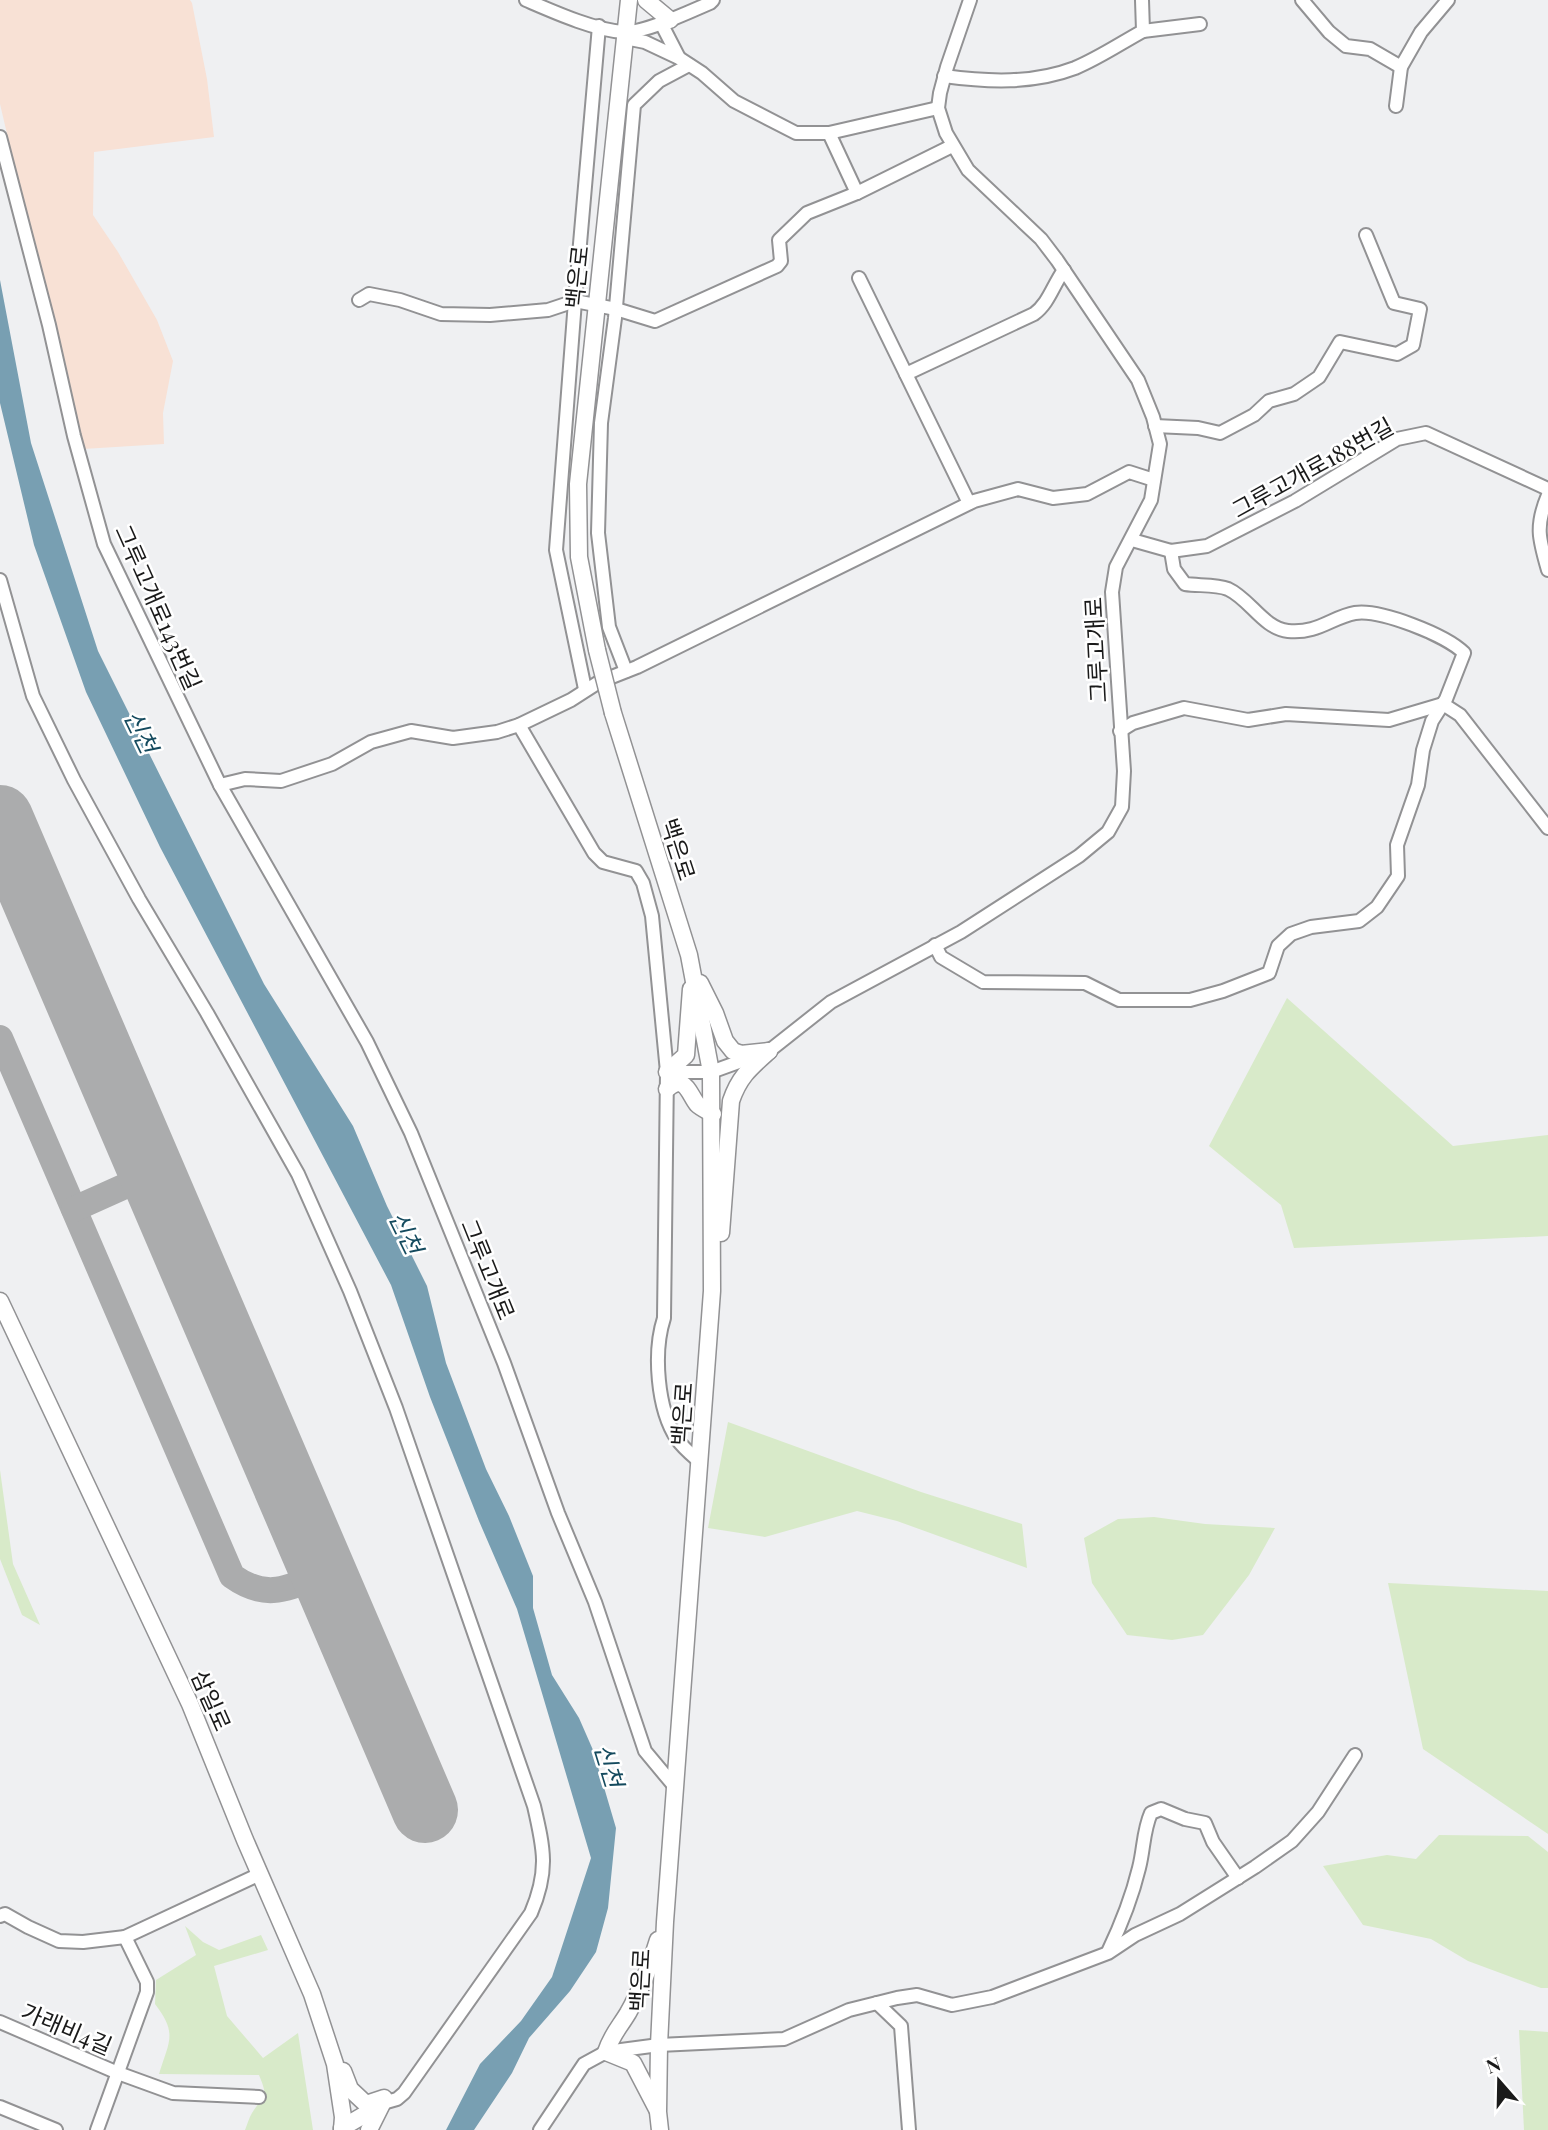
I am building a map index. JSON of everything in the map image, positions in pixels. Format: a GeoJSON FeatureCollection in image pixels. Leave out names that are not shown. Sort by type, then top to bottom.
{"type":"FeatureCollection","features":[{"type":"Feature","properties":{"kind":"main road","name":"백은로"},"geometry":{"type":"LineString","coordinates":[[629,0],[578,484],[579,556],[597,650],[613,713],[692,966],[712,1072],[713,1114],[712,1291],[665,1922],[659,2045],[660,2130]]}},
{"type":"Feature","properties":{"kind":"main road"},"geometry":{"type":"LineString","coordinates":[[646,0],[666,22]]}},
{"type":"Feature","properties":{"kind":"main road"},"geometry":{"type":"LineString","coordinates":[[692,966],[715,1013],[725,1041],[733,1051],[741,1054],[769,1051]]}},
{"type":"Feature","properties":{"kind":"main road"},"geometry":{"type":"LineString","coordinates":[[667,1072],[686,1055],[688,1047],[692,966]]}},
{"type":"Feature","properties":{"kind":"main road"},"geometry":{"type":"LineString","coordinates":[[712,1291],[724,1209],[731,1101],[737,1084],[746,1071],[769,1051]]}},
{"type":"Feature","properties":{"kind":"main road"},"geometry":{"type":"LineString","coordinates":[[667,1089],[680,1084],[689,1088],[697,1103],[713,1114]]}},
{"type":"Feature","properties":{"kind":"main road","name":"삼일로"},"geometry":{"type":"LineString","coordinates":[[0,1301],[190,1704],[312,1994],[335,2064],[343,2117],[342,2129]]}},
{"type":"Feature","properties":{"kind":"main road"},"geometry":{"type":"LineString","coordinates":[[658,2112],[633,2063],[606,2052],[611,2036],[626,2016],[643,1984],[665,1922]]}},
{"type":"Feature","properties":{"kind":"main road"},"geometry":{"type":"LineString","coordinates":[[327,2039],[350,2090],[366,2104],[384,2101]]}},
{"type":"Feature","properties":{"kind":"main road"},"geometry":{"type":"LineString","coordinates":[[342,2129],[384,2101]]}},
{"type":"Feature","properties":{"kind":"main road"},"geometry":{"type":"LineString","coordinates":[[369,2130],[384,2101]]}},
{"type":"Feature","properties":{"kind":"street"},"geometry":{"type":"LineString","coordinates":[[526,0],[565,17],[645,42],[684,61],[734,101],[796,133],[830,133],[938,108],[944,76],[970,0]]}},
{"type":"Feature","properties":{"kind":"street"},"geometry":{"type":"LineString","coordinates":[[625,35],[666,22],[713,0]]}},
{"type":"Feature","properties":{"kind":"street"},"geometry":{"type":"LineString","coordinates":[[1142,0],[1143,31]]}},
{"type":"Feature","properties":{"kind":"street"},"geometry":{"type":"LineString","coordinates":[[1302,0],[1329,32],[1346,46],[1370,49],[1401,67]]}},
{"type":"Feature","properties":{"kind":"street"},"geometry":{"type":"LineString","coordinates":[[1396,106],[1401,67],[1421,32],[1448,0]]}},
{"type":"Feature","properties":{"kind":"street"},"geometry":{"type":"LineString","coordinates":[[666,22],[684,61]]}},
{"type":"Feature","properties":{"kind":"street"},"geometry":{"type":"LineString","coordinates":[[944,76],[980,81],[1019,81],[1074,68],[1143,31],[1200,24]]}},
{"type":"Feature","properties":{"kind":"street"},"geometry":{"type":"LineString","coordinates":[[585,689],[556,550],[599,26]]}},
{"type":"Feature","properties":{"kind":"street"},"geometry":{"type":"LineString","coordinates":[[626,671],[609,627],[598,533],[601,423],[616,309],[634,104],[684,61]]}},
{"type":"Feature","properties":{"kind":"street","name":"그루고개로"},"geometry":{"type":"LineString","coordinates":[[712,1072],[769,1051],[831,1002],[961,932],[1079,856],[1108,832],[1122,807],[1124,771],[1112,592],[1116,567],[1152,500],[1160,444],[1139,380],[1041,239],[968,170],[952,146],[938,108]]}},
{"type":"Feature","properties":{"kind":"street"},"geometry":{"type":"LineString","coordinates":[[830,133],[857,194]]}},
{"type":"Feature","properties":{"kind":"street","name":"그루고개로143번길"},"geometry":{"type":"LineString","coordinates":[[0,138],[49,325],[74,436],[104,544],[220,785]]}},
{"type":"Feature","properties":{"kind":"street"},"geometry":{"type":"LineString","coordinates":[[359,300],[369,294],[400,300],[441,314],[466,315],[548,310],[575,300],[655,321],[777,266],[781,261],[779,240],[807,213],[857,194],[952,146]]}},
{"type":"Feature","properties":{"kind":"street"},"geometry":{"type":"LineString","coordinates":[[1155,426],[1220,433],[1254,415],[1269,401],[1294,394],[1319,377],[1340,342],[1397,354],[1413,345],[1420,309],[1394,303],[1366,236]]}},
{"type":"Feature","properties":{"kind":"street"},"geometry":{"type":"LineString","coordinates":[[906,374],[1034,314],[1045,306],[1054,283],[1064,270]]}},
{"type":"Feature","properties":{"kind":"street"},"geometry":{"type":"LineString","coordinates":[[859,278],[969,503]]}},
{"type":"Feature","properties":{"kind":"street","name":"그루고개로188번길"},"geometry":{"type":"LineString","coordinates":[[1132,540],[1171,551],[1207,546],[1295,501],[1397,439],[1426,433],[1548,489]]}},
{"type":"Feature","properties":{"kind":"street"},"geometry":{"type":"LineString","coordinates":[[220,785],[245,779],[281,781],[332,764],[371,741],[411,732],[453,738],[497,732],[519,725],[571,700],[599,682],[969,503],[1018,489],[1052,498],[1087,494],[1129,472],[1154,480]]}},
{"type":"Feature","properties":{"kind":"street"},"geometry":{"type":"LineString","coordinates":[[1548,495],[1538,526],[1548,570]]}},
{"type":"Feature","properties":{"kind":"street"},"geometry":{"type":"LineString","coordinates":[[935,945],[941,957],[984,982],[1085,983],[1119,1000],[1190,1000],[1223,991],[1269,973],[1278,946],[1291,934],[1311,927],[1359,921],[1377,908],[1398,876],[1397,845],[1418,785],[1423,750],[1432,721],[1443,704],[1464,653],[1454,643],[1428,630],[1372,614],[1355,613],[1319,629],[1287,631],[1268,622],[1248,603],[1226,588],[1185,584],[1174,569],[1171,551]]}},
{"type":"Feature","properties":{"kind":"street"},"geometry":{"type":"LineString","coordinates":[[0,580],[33,695],[74,780],[139,899],[298,1174],[350,1290],[396,1408],[534,1806],[545,1852],[539,1895],[531,1913],[404,2093],[397,2099],[384,2101]]}},
{"type":"Feature","properties":{"kind":"street"},"geometry":{"type":"LineString","coordinates":[[1121,731],[1133,723],[1184,708],[1248,720],[1286,714],[1389,720],[1443,704],[1460,715],[1548,828]]}},
{"type":"Feature","properties":{"kind":"street"},"geometry":{"type":"LineString","coordinates":[[519,725],[594,853],[603,862],[636,871],[643,883],[652,916],[667,1072],[664,1318],[660,1332],[657,1371],[666,1415],[676,1438],[701,1462]]}},
{"type":"Feature","properties":{"kind":"street","name":"그루고개로"},"geometry":{"type":"LineString","coordinates":[[220,785],[367,1042],[411,1133],[504,1363],[558,1513],[595,1602],[645,1751],[675,1787]]}},
{"type":"Feature","properties":{"kind":"street"},"geometry":{"type":"LineString","coordinates":[[667,1072],[712,1072]]}},
{"type":"Feature","properties":{"kind":"street"},"geometry":{"type":"LineString","coordinates":[[540,2130],[584,2064],[606,2052],[659,2045],[784,2039],[849,2010],[877,2003],[917,1995],[952,2005],[992,1997],[1108,1952],[1135,1934],[1180,1914],[1292,1841],[1308,1826],[1355,1755]]}},
{"type":"Feature","properties":{"kind":"street"},"geometry":{"type":"LineString","coordinates":[[1108,1952],[1124,1917],[1140,1865],[1145,1828],[1151,1813],[1161,1810],[1205,1823],[1213,1842],[1238,1878]]}},
{"type":"Feature","properties":{"kind":"street"},"geometry":{"type":"LineString","coordinates":[[0,1916],[5,1914],[59,1941],[83,1942],[125,1937],[260,1874]]}},
{"type":"Feature","properties":{"kind":"street","name":"가래비4길"},"geometry":{"type":"LineString","coordinates":[[97,2130],[148,1992],[147,1982],[125,1937]]}},
{"type":"Feature","properties":{"kind":"street"},"geometry":{"type":"LineString","coordinates":[[877,2003],[901,2026],[909,2130]]}},
{"type":"Feature","properties":{"kind":"street","name":"가래비4길"},"geometry":{"type":"LineString","coordinates":[[0,2022],[118,2073],[173,2093],[259,2097]]}},
{"type":"Feature","properties":{"kind":"street"},"geometry":{"type":"LineString","coordinates":[[0,2107],[56,2130]]}},
{"type":"Feature","properties":{"kind":"shaded area"},"geometry":{"type":"Polygon","coordinates":[[[0,0],[190,0],[192,3],[207,79],[214,137],[94,152],[93,215],[157,320],[173,361],[163,413],[164,444],[83,449],[67,371],[42,283],[0,104],[0,0]]]}},
{"type":"Feature","properties":{"kind":"green space"},"geometry":{"type":"Polygon","coordinates":[[[1287,998],[1453,1146],[1548,1135],[1548,1236],[1294,1248],[1281,1205],[1209,1146],[1287,998]]]}},
{"type":"Feature","properties":{"kind":"green space"},"geometry":{"type":"Polygon","coordinates":[[[728,1422],[921,1492],[1022,1524],[1027,1568],[897,1521],[857,1511],[765,1537],[708,1528],[728,1422]]]}},
{"type":"Feature","properties":{"kind":"green space"},"geometry":{"type":"Polygon","coordinates":[[[0,1470],[13,1564],[40,1625],[22,1615],[0,1559],[0,1470]]]}},
{"type":"Feature","properties":{"kind":"green space"},"geometry":{"type":"Polygon","coordinates":[[[1154,1517],[1205,1524],[1275,1528],[1249,1575],[1203,1635],[1172,1640],[1127,1635],[1092,1583],[1084,1538],[1118,1519],[1154,1517]]]}},
{"type":"Feature","properties":{"kind":"green space"},"geometry":{"type":"Polygon","coordinates":[[[1388,1583],[1548,1591],[1548,1834],[1423,1749],[1388,1583]]]}},
{"type":"Feature","properties":{"kind":"green space"},"geometry":{"type":"Polygon","coordinates":[[[1439,1835],[1528,1836],[1548,1852],[1548,1988],[1541,1988],[1468,1961],[1431,1939],[1363,1925],[1323,1866],[1387,1855],[1416,1859],[1439,1835]]]}},
{"type":"Feature","properties":{"kind":"green space"},"geometry":{"type":"Polygon","coordinates":[[[185,1926],[203,1942],[219,1950],[261,1935],[268,1950],[214,1966],[227,2016],[263,2058],[298,2033],[313,2130],[245,2130],[264,2096],[259,2075],[159,2074],[168,2045],[169,2031],[155,2004],[156,1980],[196,1955],[185,1926]]]}},
{"type":"Feature","properties":{"kind":"green space"},"geometry":{"type":"Polygon","coordinates":[[[1519,2030],[1548,2032],[1548,2130],[1524,2130],[1519,2030]]]}},
{"type":"Feature","properties":{"kind":"water"},"geometry":{"type":"Polygon","coordinates":[[[0,280],[31,443],[98,651],[264,984],[353,1126],[387,1206],[427,1286],[446,1363],[486,1469],[509,1516],[533,1576],[533,1608],[552,1675],[579,1718],[593,1750],[616,1828],[608,1908],[596,1952],[570,1991],[529,2038],[512,2073],[474,2130],[446,2130],[480,2064],[521,2021],[552,1977],[591,1858],[517,1609],[430,1397],[391,1285],[160,847],[86,692],[34,545],[0,403],[0,280]]]}},
{"type":"Feature","properties":{"kind":"taxiway"},"geometry":{"type":"LineString","coordinates":[[0,1038],[232,1576],[256,1588],[278,1590],[324,1574]]}},
{"type":"Feature","properties":{"kind":"taxiway"},"geometry":{"type":"LineString","coordinates":[[74,1209],[152,1174]]}},
{"type":"Feature","properties":{"kind":"runway"},"geometry":{"type":"LineString","coordinates":[[0,818],[425,1810]]}},
{"type":"Feature","properties":{"kind":"water label","name":"신천"},"geometry":{"type":"Point","coordinates":[142,731]}},
{"type":"Feature","properties":{"kind":"water label","name":"신천"},"geometry":{"type":"Point","coordinates":[407,1232]}},
{"type":"Feature","properties":{"kind":"water label","name":"신천"},"geometry":{"type":"Point","coordinates":[610,1765]}}]}
